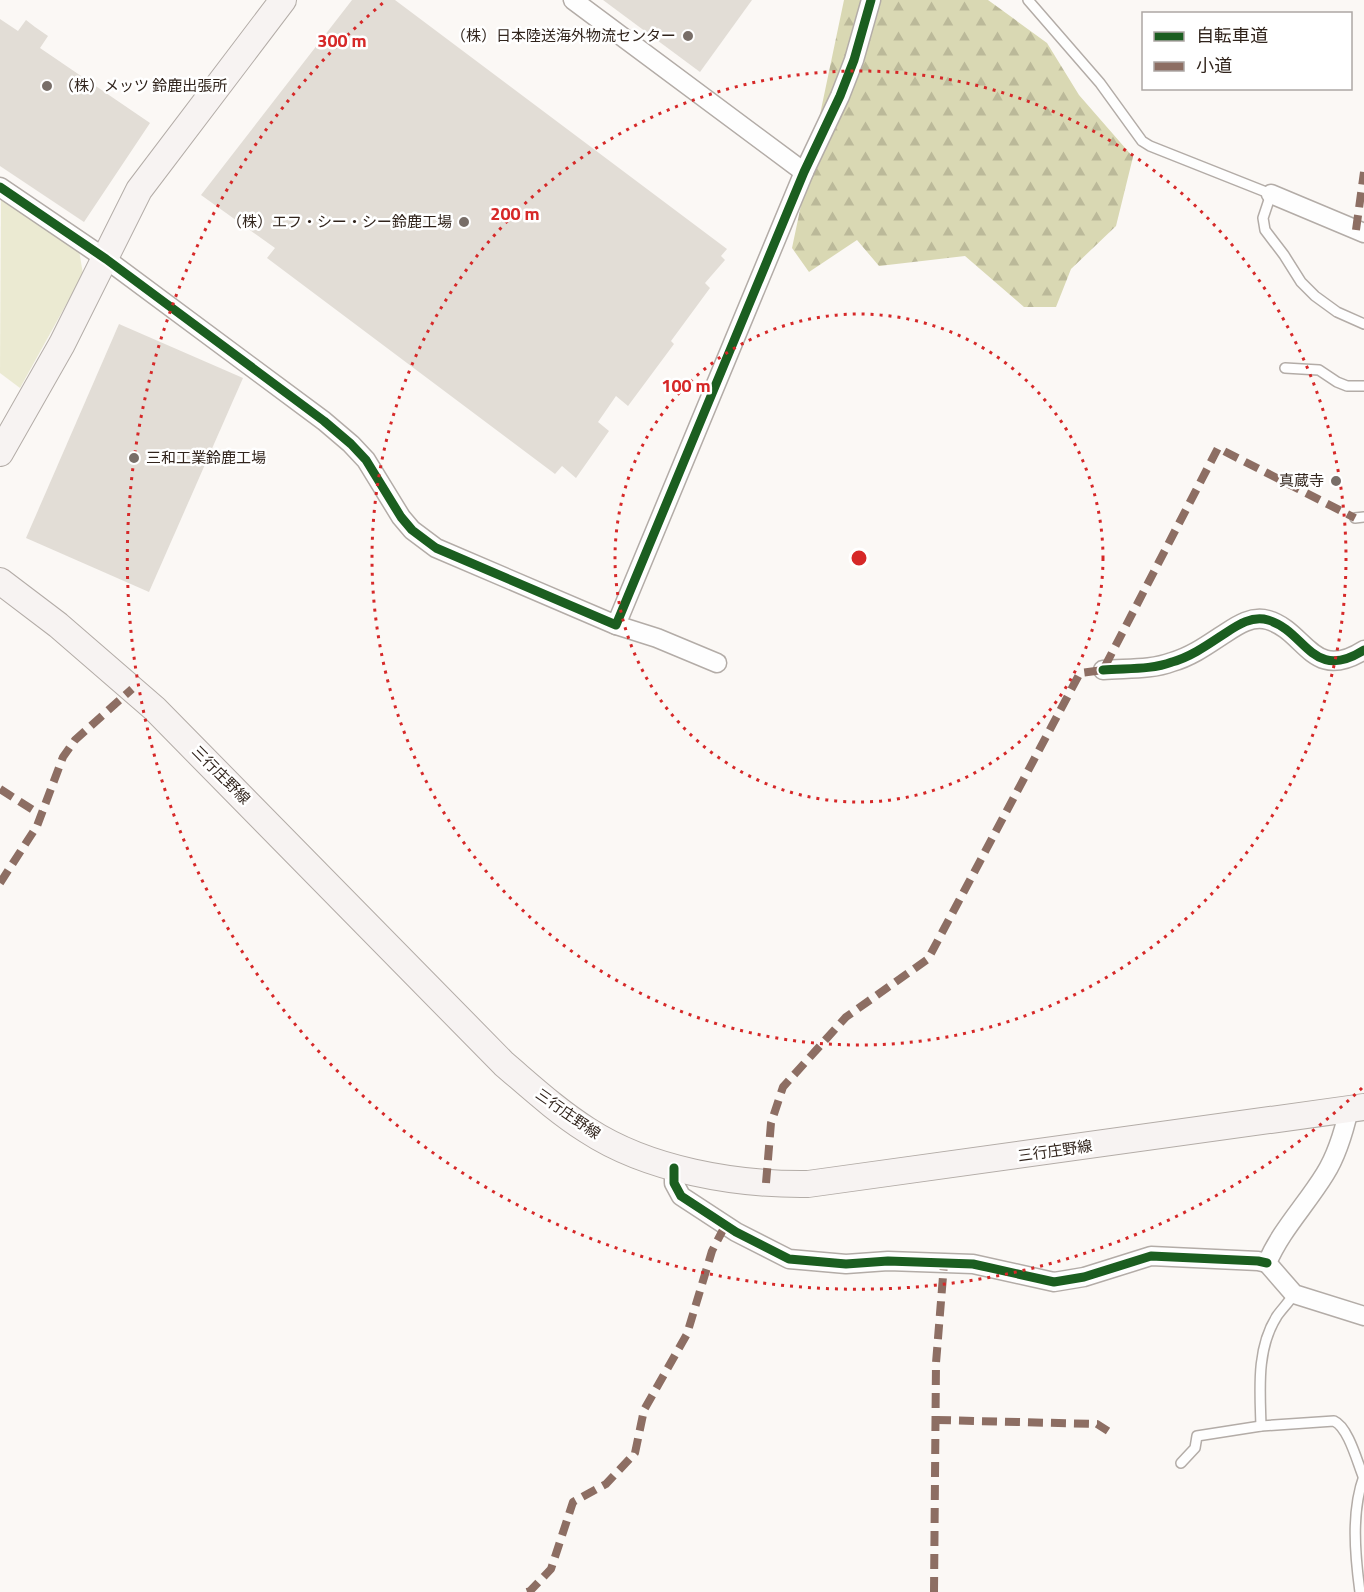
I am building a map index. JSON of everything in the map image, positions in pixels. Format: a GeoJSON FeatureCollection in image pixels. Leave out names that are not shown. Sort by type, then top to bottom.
{"type":"FeatureCollection","features":[{"type":"Feature","properties":{"kind":"main road"},"geometry":{"type":"LineString","coordinates":[[0,453],[62,344],[139,190],[283,0]]}},
{"type":"Feature","properties":{"kind":"main road","name":"三行庄野線"},"geometry":{"type":"LineString","coordinates":[[0,581],[58,625],[155,709],[496,1055],[548,1102],[588,1131],[630,1152],[674,1168],[736,1180],[788,1184],[829,1183],[1356,1108]]}},
{"type":"Feature","properties":{"kind":"street"},"geometry":{"type":"LineString","coordinates":[[573,0],[804,172]]}},
{"type":"Feature","properties":{"kind":"street"},"geometry":{"type":"LineString","coordinates":[[616,625],[804,172],[840,96],[854,60],[871,0]]}},
{"type":"Feature","properties":{"kind":"street"},"geometry":{"type":"LineString","coordinates":[[0,187],[106,259],[315,414],[351,444],[366,460],[406,523],[436,548],[616,625],[657,638],[717,663]]}},
{"type":"Feature","properties":{"kind":"street"},"geometry":{"type":"LineString","coordinates":[[1271,194],[1364,233]]}},
{"type":"Feature","properties":{"kind":"street"},"geometry":{"type":"LineString","coordinates":[[1103,669],[1145,668],[1171,663],[1190,655],[1243,622],[1255,620],[1266,620],[1277,624],[1312,653],[1330,660],[1349,658],[1364,650]]}},
{"type":"Feature","properties":{"kind":"street"},"geometry":{"type":"LineString","coordinates":[[1267,1263],[1275,1244],[1326,1173],[1356,1108]]}},
{"type":"Feature","properties":{"kind":"street"},"geometry":{"type":"LineString","coordinates":[[674,1168],[674,1183],[681,1196],[736,1232],[789,1259],[846,1264],[888,1261],[973,1264],[1054,1282],[1084,1277],[1151,1256],[1258,1261],[1267,1263],[1294,1294],[1364,1316]]}},
{"type":"Feature","properties":{"kind":"lane"},"geometry":{"type":"LineString","coordinates":[[1028,0],[1100,83],[1142,141],[1271,194],[1263,218],[1265,230],[1288,260],[1301,282],[1337,312],[1364,324]]}},
{"type":"Feature","properties":{"kind":"lane"},"geometry":{"type":"LineString","coordinates":[[1285,368],[1319,370],[1347,386],[1364,386]]}},
{"type":"Feature","properties":{"kind":"lane"},"geometry":{"type":"LineString","coordinates":[[1261,1426],[1260,1379],[1266,1341],[1277,1316],[1294,1294]]}},
{"type":"Feature","properties":{"kind":"lane"},"geometry":{"type":"LineString","coordinates":[[1181,1462],[1195,1448],[1197,1436],[1261,1426],[1325,1421],[1339,1423],[1348,1437],[1364,1476],[1355,1522],[1360,1592]]}},
{"type":"Feature","properties":{"kind":"green space"},"geometry":{"type":"Polygon","coordinates":[[[844,0],[988,0],[1047,43],[1079,95],[1133,157],[1116,226],[1071,269],[1056,307],[1024,307],[965,256],[879,266],[857,240],[809,272],[792,248],[844,0]]]}},
{"type":"Feature","properties":{"kind":"green space"},"geometry":{"type":"Polygon","coordinates":[[[1,199],[79,250],[83,274],[20,388],[0,373],[1,199]]]}},
{"type":"Feature","properties":{"kind":"building","name":"（株）エフ・シー・シー鈴鹿工場"},"geometry":{"type":"Polygon","coordinates":[[[352,0],[395,0],[727,249],[721,256],[725,260],[705,283],[710,288],[671,341],[674,344],[628,406],[616,396],[598,422],[609,431],[576,478],[562,466],[555,474],[267,258],[275,248],[201,195],[352,0]]]}},
{"type":"Feature","properties":{"kind":"building","name":"（株）日本陸送海外物流センター"},"geometry":{"type":"Polygon","coordinates":[[[603,0],[752,0],[700,72],[603,0]]]}},
{"type":"Feature","properties":{"kind":"building","name":"（株）メッツ 鈴鹿出張所"},"geometry":{"type":"Polygon","coordinates":[[[0,19],[18,31],[26,20],[48,36],[40,48],[150,123],[84,222],[0,166],[0,19]]]}},
{"type":"Feature","properties":{"kind":"building","name":"三和工業鈴鹿工場"},"geometry":{"type":"Polygon","coordinates":[[[119,324],[243,378],[149,592],[26,538],[119,324]]]}},
{"type":"Feature","properties":{"kind":"marked path"},"geometry":{"type":"LineString","coordinates":[[1356,230],[1364,172]]}},
{"type":"Feature","properties":{"kind":"marked path"},"geometry":{"type":"LineString","coordinates":[[766,1183],[771,1123],[783,1087],[846,1017],[928,959],[1080,673],[1103,670],[1218,448],[1355,518]]}},
{"type":"Feature","properties":{"kind":"marked path"},"geometry":{"type":"LineString","coordinates":[[0,883],[37,826],[63,757],[75,740],[132,689]]}},
{"type":"Feature","properties":{"kind":"marked path"},"geometry":{"type":"LineString","coordinates":[[0,789],[41,815]]}},
{"type":"Feature","properties":{"kind":"marked path"},"geometry":{"type":"LineString","coordinates":[[527,1592],[551,1569],[573,1502],[606,1484],[635,1453],[644,1410],[687,1334],[712,1251],[726,1224]]}},
{"type":"Feature","properties":{"kind":"marked path"},"geometry":{"type":"LineString","coordinates":[[934,1592],[936,1363],[944,1264]]}},
{"type":"Feature","properties":{"kind":"marked path"},"geometry":{"type":"LineString","coordinates":[[936,1420],[1097,1424],[1108,1431]]}},
{"type":"Feature","properties":{"kind":"cycle path"},"geometry":{"type":"LineString","coordinates":[[0,187],[106,259],[324,421],[366,460],[401,517],[412,530],[436,548],[616,625],[804,172],[840,96],[854,60],[871,0]]}},
{"type":"Feature","properties":{"kind":"cycle path"},"geometry":{"type":"LineString","coordinates":[[1103,670],[1147,668],[1179,660],[1198,651],[1237,626],[1255,619],[1268,620],[1281,626],[1321,658],[1332,661],[1347,659],[1364,650]]}},
{"type":"Feature","properties":{"kind":"cycle path"},"geometry":{"type":"LineString","coordinates":[[674,1168],[674,1183],[681,1196],[736,1232],[789,1259],[846,1264],[888,1261],[973,1264],[1054,1282],[1084,1277],[1151,1256],[1267,1263]]}},
{"type":"Feature","properties":{"kind":"place","name":"（株）日本陸送海外物流センター"},"geometry":{"type":"Point","coordinates":[688,36]}},
{"type":"Feature","properties":{"kind":"place","name":"（株）メッツ 鈴鹿出張所"},"geometry":{"type":"Point","coordinates":[47,86]}},
{"type":"Feature","properties":{"kind":"place","name":"（株）エフ・シー・シー鈴鹿工場"},"geometry":{"type":"Point","coordinates":[464,222]}},
{"type":"Feature","properties":{"kind":"place","name":"三和工業鈴鹿工場"},"geometry":{"type":"Point","coordinates":[134,458]}},
{"type":"Feature","properties":{"kind":"place","name":"真蔵寺"},"geometry":{"type":"Point","coordinates":[1336,481]}}]}
